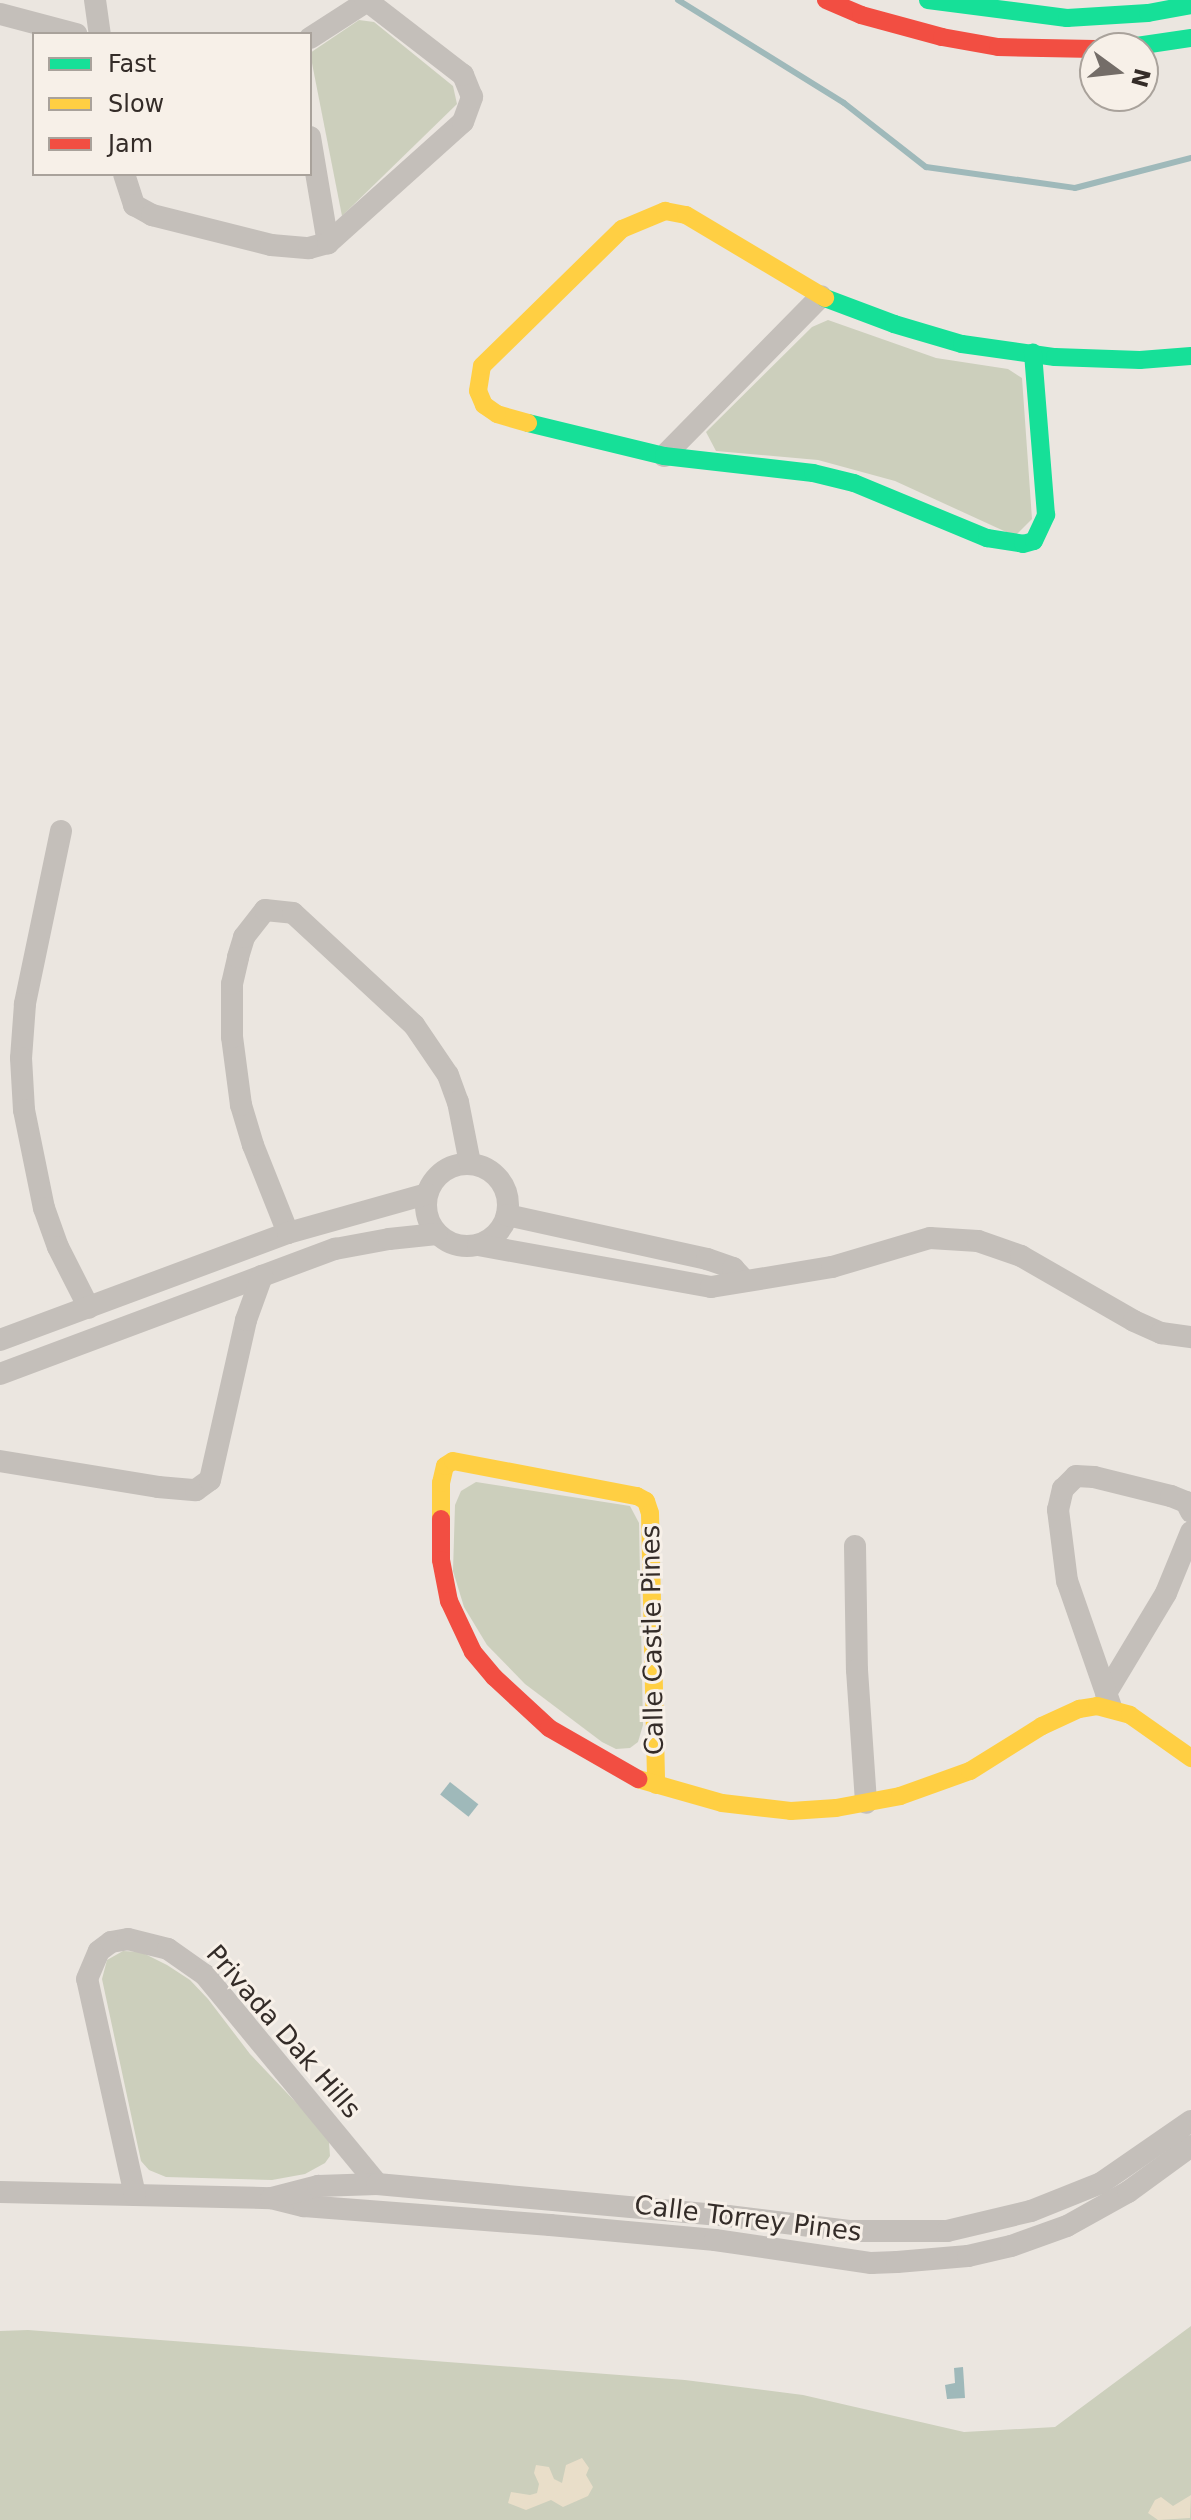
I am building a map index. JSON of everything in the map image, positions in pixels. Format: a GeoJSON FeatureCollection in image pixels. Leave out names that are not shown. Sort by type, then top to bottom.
{"type":"FeatureCollection","features":[{"type":"Feature","properties":{"kind":"street"},"geometry":{"type":"LineString","coordinates":[[95,0],[100,32]]}},
{"type":"Feature","properties":{"kind":"street"},"geometry":{"type":"LineString","coordinates":[[125,176],[134,205],[152,215],[271,245],[309,248],[328,243],[463,122],[472,97],[463,75],[368,0],[312,37]]}},
{"type":"Feature","properties":{"kind":"street"},"geometry":{"type":"LineString","coordinates":[[826,0],[861,15],[942,37],[998,47],[1079,49]]}},
{"type":"Feature","properties":{"kind":"street"},"geometry":{"type":"LineString","coordinates":[[928,0],[1067,18],[1148,13],[1191,5]]}},
{"type":"Feature","properties":{"kind":"street"},"geometry":{"type":"LineString","coordinates":[[0,14],[68,32]]}},
{"type":"Feature","properties":{"kind":"street"},"geometry":{"type":"LineString","coordinates":[[1159,43],[1191,38]]}},
{"type":"Feature","properties":{"kind":"street"},"geometry":{"type":"LineString","coordinates":[[312,149],[328,243]]}},
{"type":"Feature","properties":{"kind":"street"},"geometry":{"type":"LineString","coordinates":[[1033,353],[1046,515],[1034,541],[1023,544],[987,538],[854,483],[813,473],[664,456],[497,414],[484,405],[478,391],[482,366],[622,229],[665,211],[686,215],[821,296],[894,324],[962,344],[1033,353],[1140,360],[1191,356]]}},
{"type":"Feature","properties":{"kind":"street"},"geometry":{"type":"LineString","coordinates":[[664,456],[821,296]]}},
{"type":"Feature","properties":{"kind":"street"},"geometry":{"type":"LineString","coordinates":[[61,831],[25,1004],[21,1058],[24,1110],[44,1208],[58,1247],[89,1308]]}},
{"type":"Feature","properties":{"kind":"street"},"geometry":{"type":"LineString","coordinates":[[288,1233],[241,1105],[232,1037],[232,984],[238,957],[244,937],[265,910],[293,913],[414,1025],[448,1075],[458,1102],[470,1163]]}},
{"type":"Feature","properties":{"kind":"street"},"geometry":{"type":"LineString","coordinates":[[437,1234],[425,1209],[427,1194],[443,1171],[470,1163],[484,1167],[504,1187],[507,1215],[491,1239],[478,1245]]}},
{"type":"Feature","properties":{"kind":"street"},"geometry":{"type":"LineString","coordinates":[[0,1340],[288,1233],[427,1194]]}},
{"type":"Feature","properties":{"kind":"street"},"geometry":{"type":"LineString","coordinates":[[507,1215],[707,1259],[733,1268],[744,1280]]}},
{"type":"Feature","properties":{"kind":"street"},"geometry":{"type":"LineString","coordinates":[[0,1374],[262,1276],[360,1243],[437,1234],[463,1246],[478,1245],[702,1286],[728,1286],[744,1280],[832,1267],[930,1238],[978,1241],[1021,1256],[1134,1321],[1161,1333],[1191,1337]]}},
{"type":"Feature","properties":{"kind":"street"},"geometry":{"type":"LineString","coordinates":[[0,1461],[158,1487],[196,1490],[210,1480],[246,1320],[262,1276]]}},
{"type":"Feature","properties":{"kind":"street","name":"Calle Castle Pines"},"geometry":{"type":"LineString","coordinates":[[656,1785],[650,1513],[646,1501],[637,1496],[459,1462],[445,1466],[441,1483],[441,1560],[449,1601],[473,1652],[494,1677],[549,1728],[596,1759],[656,1785],[756,1808],[791,1811],[866,1803],[919,1791],[970,1771],[1062,1716],[1109,1700]]}},
{"type":"Feature","properties":{"kind":"street"},"geometry":{"type":"LineString","coordinates":[[1191,1512],[1186,1502],[1171,1496],[1094,1477],[1076,1476],[1063,1489],[1058,1510],[1067,1581],[1109,1700],[1191,1758]]}},
{"type":"Feature","properties":{"kind":"street"},"geometry":{"type":"LineString","coordinates":[[1109,1700],[1166,1593],[1191,1532]]}},
{"type":"Feature","properties":{"kind":"street"},"geometry":{"type":"LineString","coordinates":[[855,1546],[857,1656],[866,1803]]}},
{"type":"Feature","properties":{"kind":"street","name":"Privada Dak Hills"},"geometry":{"type":"LineString","coordinates":[[135,2195],[87,1979],[99,1951],[111,1942],[128,1939],[168,1949],[205,1975],[377,2184]]}},
{"type":"Feature","properties":{"kind":"street","name":"Calle Torrey Pines"},"geometry":{"type":"LineString","coordinates":[[271,2198],[318,2186],[377,2184],[851,2231],[947,2231],[983,2225],[1073,2196],[1130,2164],[1191,2121]]}},
{"type":"Feature","properties":{"kind":"street","name":"Calle Torrey Pines"},"geometry":{"type":"LineString","coordinates":[[0,2192],[271,2198],[304,2206],[715,2240],[871,2263],[923,2261],[1011,2246],[1067,2226],[1128,2192],[1191,2146]]}},
{"type":"Feature","properties":{"kind":"green space"},"geometry":{"type":"Polygon","coordinates":[[[359,20],[374,22],[453,86],[457,104],[342,216],[312,63],[312,52],[359,20]]]}},
{"type":"Feature","properties":{"kind":"green space"},"geometry":{"type":"Polygon","coordinates":[[[828,320],[936,358],[1008,369],[1022,378],[1032,519],[1015,536],[895,481],[818,460],[716,451],[706,432],[812,327],[828,320]]]}},
{"type":"Feature","properties":{"kind":"green space"},"geometry":{"type":"Polygon","coordinates":[[[476,1482],[630,1506],[639,1523],[643,1725],[638,1742],[630,1748],[616,1749],[602,1742],[525,1684],[487,1645],[464,1607],[453,1571],[455,1505],[461,1491],[476,1482]]]}},
{"type":"Feature","properties":{"kind":"green space"},"geometry":{"type":"Polygon","coordinates":[[[123,1951],[141,1952],[190,1980],[250,2054],[323,2131],[329,2142],[330,2156],[325,2163],[305,2174],[272,2180],[166,2177],[149,2170],[141,2161],[102,1979],[107,1960],[123,1951]]]}},
{"type":"Feature","properties":{"kind":"green space"},"geometry":{"type":"Polygon","coordinates":[[[1191,2326],[1191,2520],[0,2520],[0,2331],[28,2330],[685,2380],[803,2395],[964,2432],[1055,2427],[1191,2326]]]}},
{"type":"Feature","properties":{"kind":"sand"},"geometry":{"type":"Polygon","coordinates":[[[582,2458],[589,2468],[586,2475],[593,2487],[588,2496],[563,2507],[551,2500],[526,2510],[508,2503],[511,2492],[537,2493],[536,2465],[549,2467],[554,2479],[562,2483],[566,2465],[582,2458]]]}},
{"type":"Feature","properties":{"kind":"sand"},"geometry":{"type":"Polygon","coordinates":[[[1191,2495],[1190,2518],[1158,2520],[1148,2513],[1155,2500],[1161,2497],[1173,2506],[1191,2495]]]}},
{"type":"Feature","properties":{"kind":"water"},"geometry":{"type":"Polygon","coordinates":[[[450,1782],[478,1804],[469,1817],[440,1795],[450,1782]]]}},
{"type":"Feature","properties":{"kind":"water"},"geometry":{"type":"Polygon","coordinates":[[[963,2367],[965,2398],[947,2399],[945,2385],[955,2383],[954,2368],[963,2367]]]}},
{"type":"Feature","properties":{"kind":"waterway"},"geometry":{"type":"LineString","coordinates":[[678,0],[844,103],[926,167],[1075,188],[1191,158]]}},
{"type":"Feature","properties":{"kind":"traffic: fast"},"geometry":{"type":"LineString","coordinates":[[928,0],[1067,18],[1148,13],[1191,5]]}},
{"type":"Feature","properties":{"kind":"traffic: fast"},"geometry":{"type":"LineString","coordinates":[[1159,43],[1191,38]]}},
{"type":"Feature","properties":{"kind":"traffic: fast"},"geometry":{"type":"LineString","coordinates":[[825,298],[894,324],[962,344],[1055,357],[1140,360],[1191,356]]}},
{"type":"Feature","properties":{"kind":"traffic: fast"},"geometry":{"type":"LineString","coordinates":[[528,423],[664,456],[813,473],[854,483],[987,538],[1023,544],[1034,541],[1046,515],[1033,353]]}},
{"type":"Feature","properties":{"kind":"traffic: slow"},"geometry":{"type":"LineString","coordinates":[[528,423],[497,414],[484,405],[478,391],[482,366],[622,229],[665,211],[686,215],[825,298]]}},
{"type":"Feature","properties":{"kind":"traffic: slow"},"geometry":{"type":"LineString","coordinates":[[441,1519],[441,1483],[445,1466],[453,1461],[637,1496],[646,1501],[650,1513],[656,1785]]}},
{"type":"Feature","properties":{"kind":"traffic: slow"},"geometry":{"type":"LineString","coordinates":[[638,1779],[722,1803],[791,1811],[836,1808],[900,1796],[970,1771],[1042,1726],[1079,1709],[1097,1706],[1130,1715],[1191,1758]]}},
{"type":"Feature","properties":{"kind":"traffic: jam"},"geometry":{"type":"LineString","coordinates":[[826,0],[861,15],[942,37],[998,47],[1079,49]]}},
{"type":"Feature","properties":{"kind":"traffic: jam"},"geometry":{"type":"LineString","coordinates":[[441,1519],[441,1560],[449,1601],[473,1652],[494,1677],[549,1728],[638,1779]]}}]}
